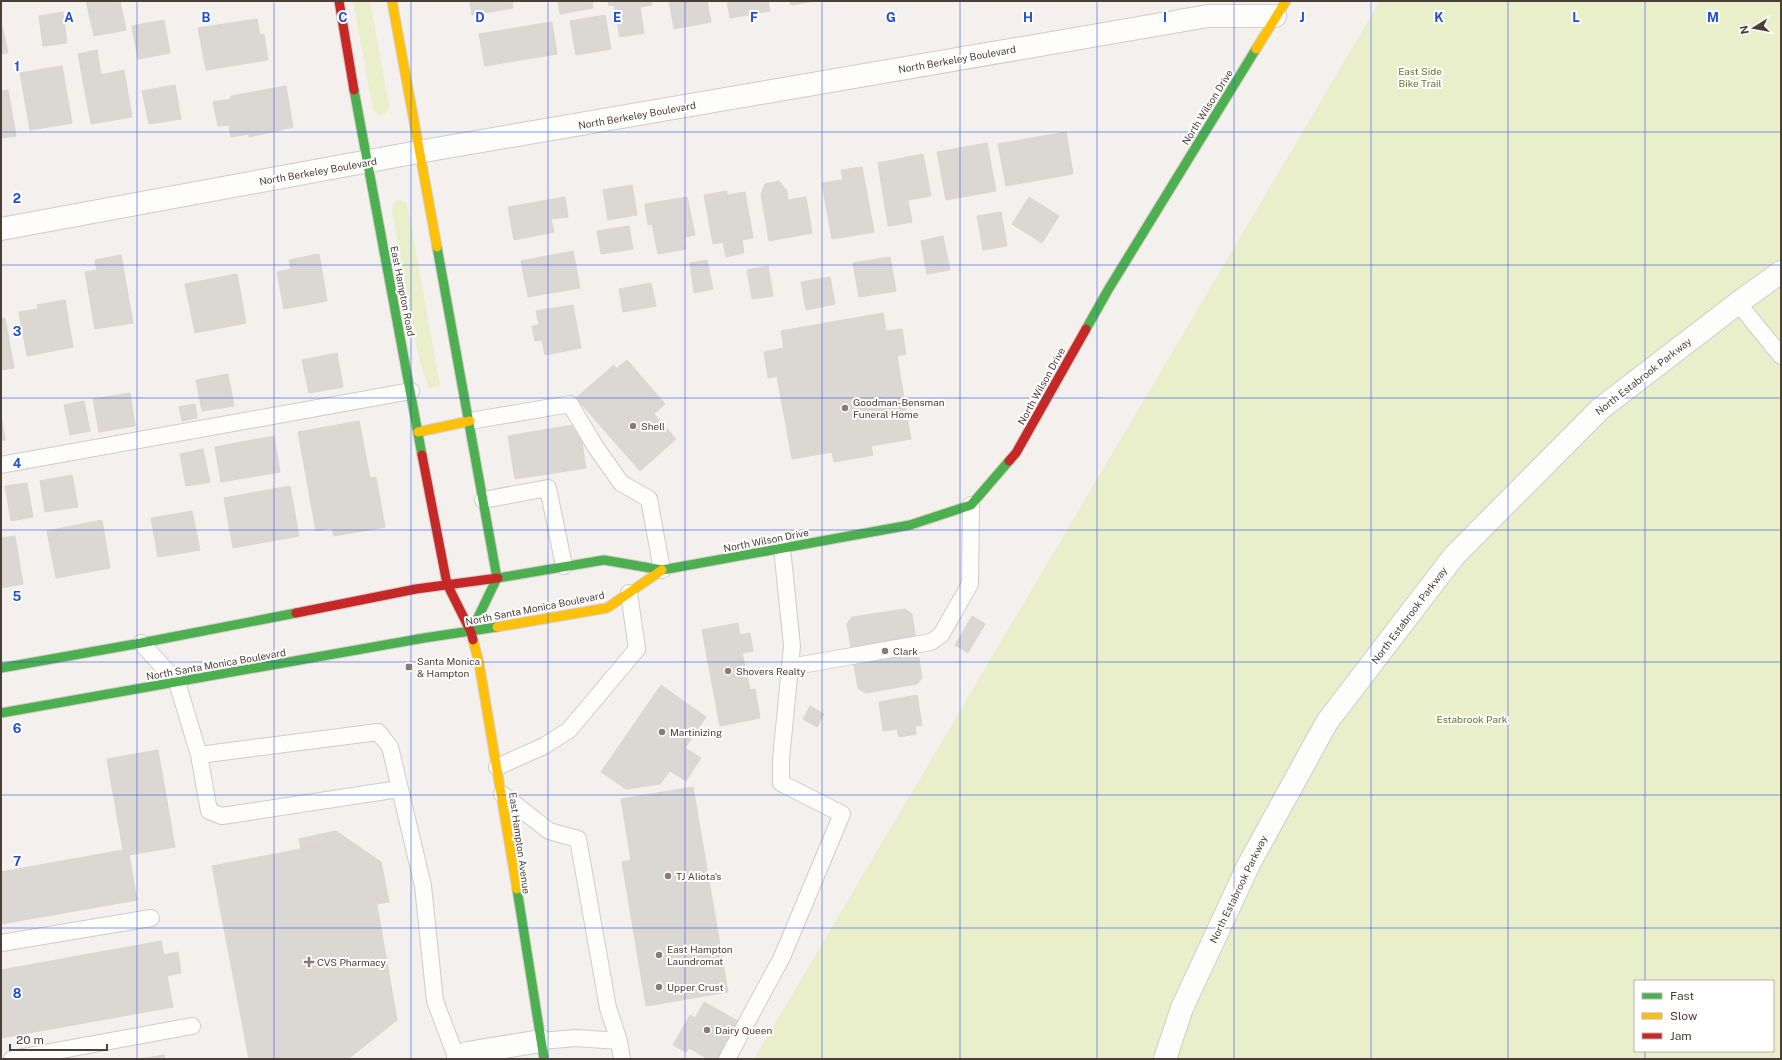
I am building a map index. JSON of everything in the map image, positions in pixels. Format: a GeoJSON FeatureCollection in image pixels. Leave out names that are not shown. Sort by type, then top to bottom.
{"type":"FeatureCollection","features":[{"type":"Feature","properties":{"kind":"street","name":"East Hampton Road"},"geometry":{"type":"LineString","coordinates":[[338,1],[447,584]]}},
{"type":"Feature","properties":{"kind":"street"},"geometry":{"type":"LineString","coordinates":[[392,1],[418,152],[470,421],[497,578],[471,632]]}},
{"type":"Feature","properties":{"kind":"street","name":"North Berkeley Boulevard"},"geometry":{"type":"LineString","coordinates":[[1,229],[418,152],[1208,16],[1281,9]]}},
{"type":"Feature","properties":{"kind":"street","name":"North Wilson Drive"},"geometry":{"type":"LineString","coordinates":[[662,570],[910,525],[971,505],[1016,453],[1108,290],[1281,9]]}},
{"type":"Feature","properties":{"kind":"street","name":"North Estabrook Parkway"},"geometry":{"type":"LineString","coordinates":[[1165,1059],[1182,1008],[1249,864],[1327,722],[1454,556],[1600,409],[1738,303],[1781,272]]}},
{"type":"Feature","properties":{"kind":"street"},"geometry":{"type":"LineString","coordinates":[[418,432],[470,421]]}},
{"type":"Feature","properties":{"kind":"street"},"geometry":{"type":"LineString","coordinates":[[1,668],[141,643],[416,589],[497,578],[604,560],[662,570]]}},
{"type":"Feature","properties":{"kind":"street","name":"North Santa Monica Boulevard"},"geometry":{"type":"LineString","coordinates":[[1,713],[424,638],[471,632],[607,608],[662,570]]}},
{"type":"Feature","properties":{"kind":"street","name":"East Hampton Avenue"},"geometry":{"type":"LineString","coordinates":[[447,584],[471,632],[479,663],[502,794],[542,1050]]}},
{"type":"Feature","properties":{"kind":"street"},"geometry":{"type":"LineString","coordinates":[[458,1059],[467,1053],[542,1050]]}},
{"type":"Feature","properties":{"kind":"lane"},"geometry":{"type":"LineString","coordinates":[[1738,303],[1781,356]]}},
{"type":"Feature","properties":{"kind":"lane"},"geometry":{"type":"LineString","coordinates":[[1,465],[411,391]]}},
{"type":"Feature","properties":{"kind":"lane"},"geometry":{"type":"LineString","coordinates":[[470,421],[570,404],[595,446],[621,483],[649,499],[662,570]]}},
{"type":"Feature","properties":{"kind":"lane"},"geometry":{"type":"LineString","coordinates":[[483,500],[548,488],[564,566]]}},
{"type":"Feature","properties":{"kind":"lane"},"geometry":{"type":"LineString","coordinates":[[790,667],[931,642],[941,635],[970,584],[971,505]]}},
{"type":"Feature","properties":{"kind":"lane"},"geometry":{"type":"LineString","coordinates":[[727,1059],[782,957],[842,814],[781,783],[781,759],[792,646],[782,548]]}},
{"type":"Feature","properties":{"kind":"lane"},"geometry":{"type":"LineString","coordinates":[[497,767],[544,746],[568,730],[637,649],[629,593]]}},
{"type":"Feature","properties":{"kind":"lane"},"geometry":{"type":"LineString","coordinates":[[141,643],[177,682],[199,755],[209,811],[222,816],[400,788]]}},
{"type":"Feature","properties":{"kind":"lane"},"geometry":{"type":"LineString","coordinates":[[199,755],[378,732],[390,747],[423,886],[435,1001],[458,1059]]}},
{"type":"Feature","properties":{"kind":"lane"},"geometry":{"type":"LineString","coordinates":[[502,794],[549,831],[578,839],[608,1008],[619,1041],[622,1059]]}},
{"type":"Feature","properties":{"kind":"lane"},"geometry":{"type":"LineString","coordinates":[[1,943],[151,918]]}},
{"type":"Feature","properties":{"kind":"lane"},"geometry":{"type":"LineString","coordinates":[[12,1059],[192,1026]]}},
{"type":"Feature","properties":{"kind":"lane"},"geometry":{"type":"LineString","coordinates":[[542,1050],[576,1038],[619,1041]]}},
{"type":"Feature","properties":{"kind":"green space"},"geometry":{"type":"Polygon","coordinates":[[[353,1],[370,1],[389,107],[386,113],[381,116],[373,109],[353,1]]]}},
{"type":"Feature","properties":{"kind":"green space","name":"Estabrook Park"},"geometry":{"type":"Polygon","coordinates":[[[1380,1],[1781,1],[1781,1059],[754,1059],[1380,1]]]}},
{"type":"Feature","properties":{"kind":"green space"},"geometry":{"type":"Polygon","coordinates":[[[400,200],[405,202],[408,208],[440,386],[429,388],[419,359],[392,211],[393,204],[400,200]]]}},
{"type":"Feature","properties":{"kind":"building"},"geometry":{"type":"Polygon","coordinates":[[[86,1],[120,1],[126,30],[94,36],[86,1]]]}},
{"type":"Feature","properties":{"kind":"building"},"geometry":{"type":"Polygon","coordinates":[[[470,1],[512,1],[513,8],[472,15],[470,1]]]}},
{"type":"Feature","properties":{"kind":"building"},"geometry":{"type":"Polygon","coordinates":[[[558,1],[592,1],[593,8],[560,14],[558,1]]]}},
{"type":"Feature","properties":{"kind":"building"},"geometry":{"type":"Polygon","coordinates":[[[608,1],[651,1],[652,5],[640,7],[644,33],[620,37],[614,5],[609,6],[608,1]]]}},
{"type":"Feature","properties":{"kind":"building"},"geometry":{"type":"Polygon","coordinates":[[[669,1],[707,1],[711,22],[674,29],[669,1]]]}},
{"type":"Feature","properties":{"kind":"building"},"geometry":{"type":"Polygon","coordinates":[[[727,1],[768,1],[770,11],[730,18],[727,1]]]}},
{"type":"Feature","properties":{"kind":"building"},"geometry":{"type":"Polygon","coordinates":[[[790,1],[815,1],[791,5],[790,1]]]}},
{"type":"Feature","properties":{"kind":"building"},"geometry":{"type":"Polygon","coordinates":[[[63,12],[67,43],[43,46],[39,16],[63,12]]]}},
{"type":"Feature","properties":{"kind":"building"},"geometry":{"type":"Polygon","coordinates":[[[605,15],[611,49],[576,55],[570,21],[605,15]]]}},
{"type":"Feature","properties":{"kind":"building"},"geometry":{"type":"Polygon","coordinates":[[[257,19],[260,35],[264,34],[268,60],[206,70],[198,28],[257,19]]]}},
{"type":"Feature","properties":{"kind":"building"},"geometry":{"type":"Polygon","coordinates":[[[164,20],[170,53],[138,59],[132,26],[164,20]]]}},
{"type":"Feature","properties":{"kind":"building"},"geometry":{"type":"Polygon","coordinates":[[[1,21],[8,53],[1,54],[1,21]]]}},
{"type":"Feature","properties":{"kind":"building"},"geometry":{"type":"Polygon","coordinates":[[[552,22],[557,54],[485,66],[479,34],[552,22]]]}},
{"type":"Feature","properties":{"kind":"building"},"geometry":{"type":"Polygon","coordinates":[[[97,50],[101,75],[124,70],[132,117],[91,124],[78,54],[97,50]]]}},
{"type":"Feature","properties":{"kind":"building"},"geometry":{"type":"Polygon","coordinates":[[[62,66],[72,123],[30,130],[20,73],[62,66]]]}},
{"type":"Feature","properties":{"kind":"building"},"geometry":{"type":"Polygon","coordinates":[[[175,85],[181,119],[149,124],[142,91],[175,85]]]}},
{"type":"Feature","properties":{"kind":"building"},"geometry":{"type":"Polygon","coordinates":[[[286,86],[293,127],[249,137],[249,134],[231,137],[229,125],[218,126],[213,102],[231,99],[231,96],[286,86]]]}},
{"type":"Feature","properties":{"kind":"building"},"geometry":{"type":"Polygon","coordinates":[[[8,90],[16,136],[1,138],[1,91],[8,90]]]}},
{"type":"Feature","properties":{"kind":"building"},"geometry":{"type":"Polygon","coordinates":[[[1066,132],[1073,174],[1006,186],[998,144],[1066,132]]]}},
{"type":"Feature","properties":{"kind":"building"},"geometry":{"type":"Polygon","coordinates":[[[987,143],[996,191],[946,200],[937,152],[987,143]]]}},
{"type":"Feature","properties":{"kind":"building"},"geometry":{"type":"Polygon","coordinates":[[[923,154],[931,196],[908,200],[912,222],[888,226],[878,163],[923,154]]]}},
{"type":"Feature","properties":{"kind":"building"},"geometry":{"type":"Polygon","coordinates":[[[862,167],[874,232],[832,239],[822,183],[843,180],[841,170],[862,167]]]}},
{"type":"Feature","properties":{"kind":"building"},"geometry":{"type":"Polygon","coordinates":[[[779,181],[787,191],[788,200],[806,197],[812,233],[769,241],[761,194],[765,184],[779,181]]]}},
{"type":"Feature","properties":{"kind":"building"},"geometry":{"type":"Polygon","coordinates":[[[632,185],[637,215],[608,220],[603,190],[632,185]]]}},
{"type":"Feature","properties":{"kind":"building"},"geometry":{"type":"Polygon","coordinates":[[[727,191],[727,195],[745,192],[753,238],[742,240],[744,253],[726,257],[723,242],[713,244],[704,195],[727,191]]]}},
{"type":"Feature","properties":{"kind":"building"},"geometry":{"type":"Polygon","coordinates":[[[565,197],[568,217],[551,219],[554,232],[514,240],[508,207],[565,197]]]}},
{"type":"Feature","properties":{"kind":"building"},"geometry":{"type":"Polygon","coordinates":[[[687,197],[695,235],[685,237],[686,249],[658,254],[652,224],[648,225],[645,204],[687,197]]]}},
{"type":"Feature","properties":{"kind":"building"},"geometry":{"type":"Polygon","coordinates":[[[1029,197],[1059,216],[1042,243],[1012,224],[1029,197]]]}},
{"type":"Feature","properties":{"kind":"building"},"geometry":{"type":"Polygon","coordinates":[[[1001,212],[1007,246],[983,250],[977,216],[1001,212]]]}},
{"type":"Feature","properties":{"kind":"building"},"geometry":{"type":"Polygon","coordinates":[[[629,226],[633,249],[601,254],[597,231],[629,226]]]}},
{"type":"Feature","properties":{"kind":"building"},"geometry":{"type":"Polygon","coordinates":[[[943,236],[950,270],[927,274],[921,241],[943,236]]]}},
{"type":"Feature","properties":{"kind":"building"},"geometry":{"type":"Polygon","coordinates":[[[573,251],[580,288],[528,297],[521,261],[573,251]]]}},
{"type":"Feature","properties":{"kind":"building"},"geometry":{"type":"Polygon","coordinates":[[[319,254],[327,301],[284,309],[277,272],[291,269],[289,260],[319,254]]]}},
{"type":"Feature","properties":{"kind":"building"},"geometry":{"type":"Polygon","coordinates":[[[121,255],[133,323],[95,329],[85,272],[97,270],[95,260],[121,255]]]}},
{"type":"Feature","properties":{"kind":"building"},"geometry":{"type":"Polygon","coordinates":[[[890,257],[896,291],[859,297],[853,263],[890,257]]]}},
{"type":"Feature","properties":{"kind":"building"},"geometry":{"type":"Polygon","coordinates":[[[707,260],[713,289],[694,293],[690,263],[707,260]]]}},
{"type":"Feature","properties":{"kind":"building"},"geometry":{"type":"Polygon","coordinates":[[[768,266],[773,296],[752,299],[747,270],[768,266]]]}},
{"type":"Feature","properties":{"kind":"building"},"geometry":{"type":"Polygon","coordinates":[[[237,274],[246,323],[195,333],[185,284],[237,274]]]}},
{"type":"Feature","properties":{"kind":"building"},"geometry":{"type":"Polygon","coordinates":[[[830,277],[835,304],[806,310],[801,282],[830,277]]]}},
{"type":"Feature","properties":{"kind":"building"},"geometry":{"type":"Polygon","coordinates":[[[651,283],[656,306],[623,312],[619,289],[651,283]]]}},
{"type":"Feature","properties":{"kind":"building"},"geometry":{"type":"Polygon","coordinates":[[[65,300],[73,347],[27,356],[19,312],[38,309],[37,305],[65,300]]]}},
{"type":"Feature","properties":{"kind":"building"},"geometry":{"type":"Polygon","coordinates":[[[573,305],[581,348],[545,355],[542,340],[535,341],[532,326],[539,325],[536,311],[573,305]]]}},
{"type":"Feature","properties":{"kind":"building","name":"Goodman-Bensman Funeral Home"},"geometry":{"type":"Polygon","coordinates":[[[883,313],[886,331],[902,329],[906,354],[897,356],[911,439],[871,446],[873,455],[834,462],[832,452],[792,459],[777,376],[768,378],[764,352],[784,348],[781,331],[883,313]]]}},
{"type":"Feature","properties":{"kind":"building"},"geometry":{"type":"Polygon","coordinates":[[[1,318],[5,318],[14,368],[1,370],[1,318]]]}},
{"type":"Feature","properties":{"kind":"building"},"geometry":{"type":"Polygon","coordinates":[[[337,353],[343,387],[309,393],[302,360],[337,353]]]}},
{"type":"Feature","properties":{"kind":"building","name":"Shell"},"geometry":{"type":"Polygon","coordinates":[[[627,360],[665,404],[654,414],[676,439],[640,471],[576,398],[614,365],[616,369],[627,360]]]}},
{"type":"Feature","properties":{"kind":"building"},"geometry":{"type":"Polygon","coordinates":[[[228,374],[234,406],[202,411],[196,380],[228,374]]]}},
{"type":"Feature","properties":{"kind":"building"},"geometry":{"type":"Polygon","coordinates":[[[130,393],[135,426],[99,432],[93,399],[130,393]]]}},
{"type":"Feature","properties":{"kind":"building"},"geometry":{"type":"Polygon","coordinates":[[[84,401],[90,431],[70,435],[64,405],[84,401]]]}},
{"type":"Feature","properties":{"kind":"building"},"geometry":{"type":"Polygon","coordinates":[[[195,404],[197,418],[182,421],[179,407],[195,404]]]}},
{"type":"Feature","properties":{"kind":"building"},"geometry":{"type":"Polygon","coordinates":[[[1,414],[5,440],[1,441],[1,414]]]}},
{"type":"Feature","properties":{"kind":"building"},"geometry":{"type":"Polygon","coordinates":[[[359,421],[370,478],[376,477],[385,527],[334,536],[332,528],[316,531],[298,432],[359,421]]]}},
{"type":"Feature","properties":{"kind":"building"},"geometry":{"type":"Polygon","coordinates":[[[579,424],[586,468],[515,479],[508,436],[579,424]]]}},
{"type":"Feature","properties":{"kind":"building"},"geometry":{"type":"Polygon","coordinates":[[[274,436],[280,472],[221,482],[215,447],[274,436]]]}},
{"type":"Feature","properties":{"kind":"building"},"geometry":{"type":"Polygon","coordinates":[[[203,449],[210,482],[186,486],[180,454],[203,449]]]}},
{"type":"Feature","properties":{"kind":"building"},"geometry":{"type":"Polygon","coordinates":[[[72,475],[78,507],[45,512],[40,481],[72,475]]]}},
{"type":"Feature","properties":{"kind":"building"},"geometry":{"type":"Polygon","coordinates":[[[27,483],[33,517],[11,521],[5,486],[27,483]]]}},
{"type":"Feature","properties":{"kind":"building"},"geometry":{"type":"Polygon","coordinates":[[[290,486],[299,536],[233,548],[224,498],[290,486]]]}},
{"type":"Feature","properties":{"kind":"building"},"geometry":{"type":"Polygon","coordinates":[[[192,511],[200,550],[158,557],[151,518],[192,511]]]}},
{"type":"Feature","properties":{"kind":"building"},"geometry":{"type":"Polygon","coordinates":[[[102,520],[110,568],[56,578],[47,531],[102,520]]]}},
{"type":"Feature","properties":{"kind":"building"},"geometry":{"type":"Polygon","coordinates":[[[15,536],[23,584],[1,588],[1,538],[15,536]]]}},
{"type":"Feature","properties":{"kind":"building","name":"Clark"},"geometry":{"type":"Polygon","coordinates":[[[905,609],[912,614],[922,678],[917,684],[865,693],[858,688],[847,624],[852,617],[905,609]]]}},
{"type":"Feature","properties":{"kind":"building"},"geometry":{"type":"Polygon","coordinates":[[[972,616],[985,624],[968,653],[955,645],[972,616]]]}},
{"type":"Feature","properties":{"kind":"building","name":"Shovers Realty"},"geometry":{"type":"Polygon","coordinates":[[[738,623],[740,635],[750,633],[753,651],[742,653],[750,690],[755,689],[760,718],[720,726],[702,630],[738,623]]]}},
{"type":"Feature","properties":{"kind":"building","name":"Martinizing"},"geometry":{"type":"Polygon","coordinates":[[[661,685],[706,717],[685,748],[701,758],[686,781],[670,771],[660,784],[626,789],[601,772],[661,685]]]}},
{"type":"Feature","properties":{"kind":"building"},"geometry":{"type":"Polygon","coordinates":[[[917,695],[922,725],[915,726],[916,734],[899,737],[897,729],[883,731],[879,702],[917,695]]]}},
{"type":"Feature","properties":{"kind":"building"},"geometry":{"type":"Polygon","coordinates":[[[810,706],[824,714],[817,727],[803,719],[810,706]]]}},
{"type":"Feature","properties":{"kind":"building"},"geometry":{"type":"Polygon","coordinates":[[[158,750],[175,847],[129,855],[137,900],[1,924],[1,872],[123,850],[107,759],[158,750]]]}},
{"type":"Feature","properties":{"kind":"building"},"geometry":{"type":"Polygon","coordinates":[[[693,787],[728,992],[646,1006],[622,862],[631,860],[621,799],[693,787]]]}},
{"type":"Feature","properties":{"kind":"building"},"geometry":{"type":"Polygon","coordinates":[[[336,831],[381,862],[389,902],[377,904],[374,888],[317,846],[301,849],[299,839],[336,831]]]}},
{"type":"Feature","properties":{"kind":"building","name":"CVS Pharmacy"},"geometry":{"type":"Polygon","coordinates":[[[317,846],[374,888],[397,1020],[348,1059],[249,1059],[212,866],[317,846]]]}},
{"type":"Feature","properties":{"kind":"building"},"geometry":{"type":"Polygon","coordinates":[[[161,941],[164,955],[178,952],[181,973],[167,976],[173,1007],[1,1038],[1,970],[161,941]]]}},
{"type":"Feature","properties":{"kind":"building","name":"Dairy Queen"},"geometry":{"type":"Polygon","coordinates":[[[704,1002],[738,1021],[728,1038],[732,1041],[722,1059],[708,1059],[689,1048],[686,1052],[673,1045],[690,1015],[695,1018],[704,1002]]]}},
{"type":"Feature","properties":{"kind":"building"},"geometry":{"type":"Polygon","coordinates":[[[164,1055],[165,1059],[140,1059],[164,1055]]]}},
{"type":"Feature","properties":{"kind":"traffic: fast"},"geometry":{"type":"LineString","coordinates":[[1086,329],[1108,290],[1256,49]]}},
{"type":"Feature","properties":{"kind":"traffic: fast"},"geometry":{"type":"LineString","coordinates":[[354,90],[422,455]]}},
{"type":"Feature","properties":{"kind":"traffic: fast"},"geometry":{"type":"LineString","coordinates":[[437,247],[497,578],[471,632]]}},
{"type":"Feature","properties":{"kind":"traffic: fast"},"geometry":{"type":"LineString","coordinates":[[498,578],[604,560],[662,570],[910,525],[971,505],[1009,461]]}},
{"type":"Feature","properties":{"kind":"traffic: fast"},"geometry":{"type":"LineString","coordinates":[[1,668],[296,613]]}},
{"type":"Feature","properties":{"kind":"traffic: fast"},"geometry":{"type":"LineString","coordinates":[[1,713],[424,638],[497,627]]}},
{"type":"Feature","properties":{"kind":"traffic: fast"},"geometry":{"type":"LineString","coordinates":[[517,889],[544,1059]]}},
{"type":"Feature","properties":{"kind":"traffic: slow"},"geometry":{"type":"LineString","coordinates":[[392,1],[437,247]]}},
{"type":"Feature","properties":{"kind":"traffic: slow"},"geometry":{"type":"LineString","coordinates":[[1256,49],[1286,1]]}},
{"type":"Feature","properties":{"kind":"traffic: slow"},"geometry":{"type":"LineString","coordinates":[[418,432],[470,421]]}},
{"type":"Feature","properties":{"kind":"traffic: slow"},"geometry":{"type":"LineString","coordinates":[[497,627],[607,608],[662,570]]}},
{"type":"Feature","properties":{"kind":"traffic: slow"},"geometry":{"type":"LineString","coordinates":[[473,640],[479,663],[517,889]]}},
{"type":"Feature","properties":{"kind":"traffic: jam"},"geometry":{"type":"LineString","coordinates":[[339,1],[354,90]]}},
{"type":"Feature","properties":{"kind":"traffic: jam"},"geometry":{"type":"LineString","coordinates":[[1009,461],[1016,453],[1086,329]]}},
{"type":"Feature","properties":{"kind":"traffic: jam"},"geometry":{"type":"LineString","coordinates":[[422,455],[447,584],[471,632],[473,640]]}},
{"type":"Feature","properties":{"kind":"traffic: jam"},"geometry":{"type":"LineString","coordinates":[[296,613],[416,589],[498,578]]}},
{"type":"Feature","properties":{"kind":"place","name":"Goodman-Bensman Funeral Home"},"geometry":{"type":"Point","coordinates":[845,408]}},
{"type":"Feature","properties":{"kind":"place","name":"Shell"},"geometry":{"type":"Point","coordinates":[633,426]}},
{"type":"Feature","properties":{"kind":"place","name":"Clark"},"geometry":{"type":"Point","coordinates":[885,651]}},
{"type":"Feature","properties":{"kind":"place","name":"Santa Monica & Hampton"},"geometry":{"type":"Point","coordinates":[409,667]}},
{"type":"Feature","properties":{"kind":"place","name":"Shovers Realty"},"geometry":{"type":"Point","coordinates":[728,671]}},
{"type":"Feature","properties":{"kind":"place","name":"Martinizing"},"geometry":{"type":"Point","coordinates":[662,732]}},
{"type":"Feature","properties":{"kind":"place","name":"TJ Aliota's"},"geometry":{"type":"Point","coordinates":[668,876]}},
{"type":"Feature","properties":{"kind":"place","name":"East Hampton Laundromat"},"geometry":{"type":"Point","coordinates":[659,955]}},
{"type":"Feature","properties":{"kind":"place","name":"CVS Pharmacy"},"geometry":{"type":"Point","coordinates":[309,962]}},
{"type":"Feature","properties":{"kind":"place","name":"Upper Crust"},"geometry":{"type":"Point","coordinates":[659,987]}},
{"type":"Feature","properties":{"kind":"place","name":"Dairy Queen"},"geometry":{"type":"Point","coordinates":[707,1030]}},
{"type":"Feature","properties":{"kind":"park label","name":"East Side Bike Trail"},"geometry":{"type":"Point","coordinates":[1420,76]}}]}
